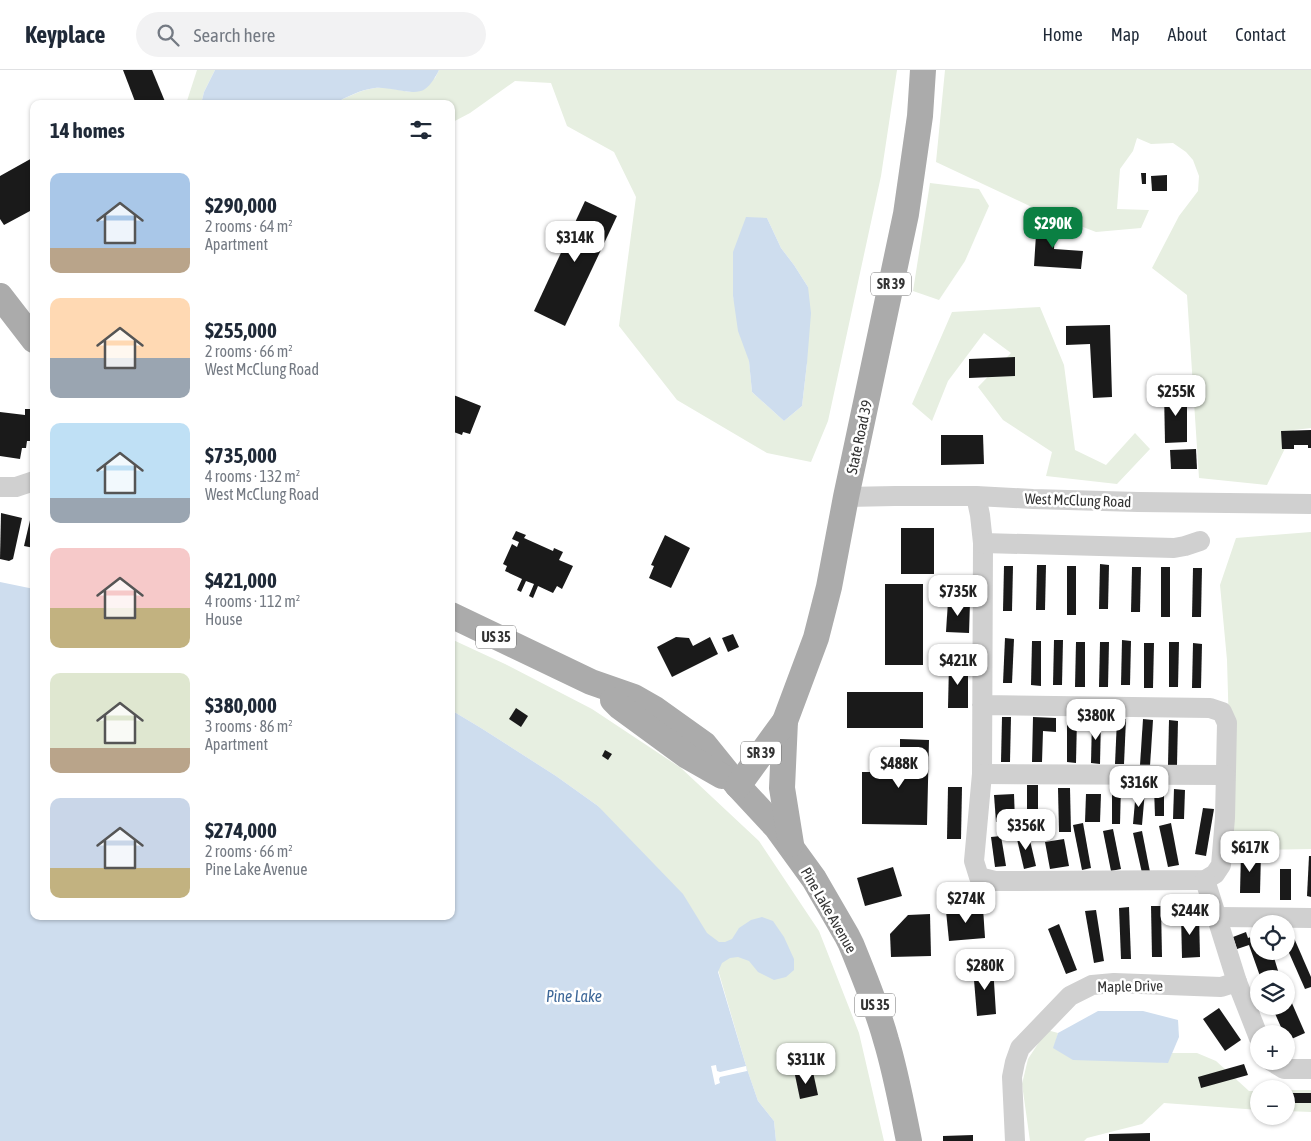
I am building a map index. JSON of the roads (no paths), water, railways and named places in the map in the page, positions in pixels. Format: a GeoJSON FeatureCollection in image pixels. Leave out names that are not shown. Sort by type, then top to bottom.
{"type":"FeatureCollection","features":[{"type":"Feature","properties":{"kind":"main road","name":"State Road 39"},"geometry":{"type":"LineString","coordinates":[[738,786],[785,720],[816,638],[829,587],[846,497],[906,214],[920,116],[923,70]]}},
{"type":"Feature","properties":{"kind":"main road"},"geometry":{"type":"LineString","coordinates":[[0,296],[30,335]]}},
{"type":"Feature","properties":{"kind":"main road","name":"Pine Lake Avenue"},"geometry":{"type":"LineString","coordinates":[[455,617],[591,682],[620,707],[687,756],[738,786],[777,828],[814,879],[847,936],[873,998],[886,1040],[909,1141]]}},
{"type":"Feature","properties":{"kind":"main road"},"geometry":{"type":"LineString","coordinates":[[785,720],[782,788],[791,847]]}},
{"type":"Feature","properties":{"kind":"street"},"geometry":{"type":"LineString","coordinates":[[0,488],[16,487],[30,482]]}},
{"type":"Feature","properties":{"kind":"street","name":"West McClung Road"},"geometry":{"type":"LineString","coordinates":[[846,497],[976,496],[1138,502],[1311,504]]}},
{"type":"Feature","properties":{"kind":"street"},"geometry":{"type":"LineString","coordinates":[[976,496],[983,543],[982,705],[982,774],[974,861],[979,878],[995,881],[1205,880],[1215,874],[1221,865],[1226,818],[1227,724],[1222,712],[1210,708],[982,705]]}},
{"type":"Feature","properties":{"kind":"street"},"geometry":{"type":"LineString","coordinates":[[983,543],[1174,548],[1200,541]]}},
{"type":"Feature","properties":{"kind":"street"},"geometry":{"type":"LineString","coordinates":[[982,774],[1225,774]]}},
{"type":"Feature","properties":{"kind":"street"},"geometry":{"type":"LineString","coordinates":[[1205,880],[1237,982],[1254,1025]]}},
{"type":"Feature","properties":{"kind":"street"},"geometry":{"type":"LineString","coordinates":[[1217,917],[1311,918]]}},
{"type":"Feature","properties":{"kind":"street","name":"Maple Drive"},"geometry":{"type":"LineString","coordinates":[[1015,1141],[1012,1077],[1020,1048],[1070,996],[1092,986],[1114,983],[1221,987],[1237,982]]}},
{"type":"Feature","properties":{"kind":"street"},"geometry":{"type":"LineString","coordinates":[[1295,1069],[1311,1069]]}},
{"type":"Feature","properties":{"kind":"water"},"geometry":{"type":"Polygon","coordinates":[[[215,70],[439,70],[429,85],[420,91],[408,92],[375,88],[364,90],[342,100],[202,100],[215,70]]]}},
{"type":"Feature","properties":{"kind":"water"},"geometry":{"type":"Polygon","coordinates":[[[746,217],[767,218],[781,248],[808,287],[811,313],[802,406],[784,421],[752,392],[749,361],[738,331],[733,296],[733,252],[746,217]]]}},
{"type":"Feature","properties":{"kind":"water","name":"Pine Lake"},"geometry":{"type":"Polygon","coordinates":[[[0,582],[30,588],[30,920],[455,920],[455,712],[556,776],[598,806],[683,894],[707,933],[719,942],[732,939],[739,928],[751,920],[762,917],[773,921],[784,937],[794,959],[794,970],[786,977],[774,980],[758,972],[749,961],[738,957],[730,958],[722,963],[718,972],[758,1101],[774,1121],[776,1141],[0,1141],[0,582]]]}},
{"type":"Feature","properties":{"kind":"water"},"geometry":{"type":"Polygon","coordinates":[[[1098,1011],[1143,1011],[1178,1020],[1179,1037],[1168,1063],[1073,1060],[1053,1048],[1058,1033],[1098,1011]]]}}]}
